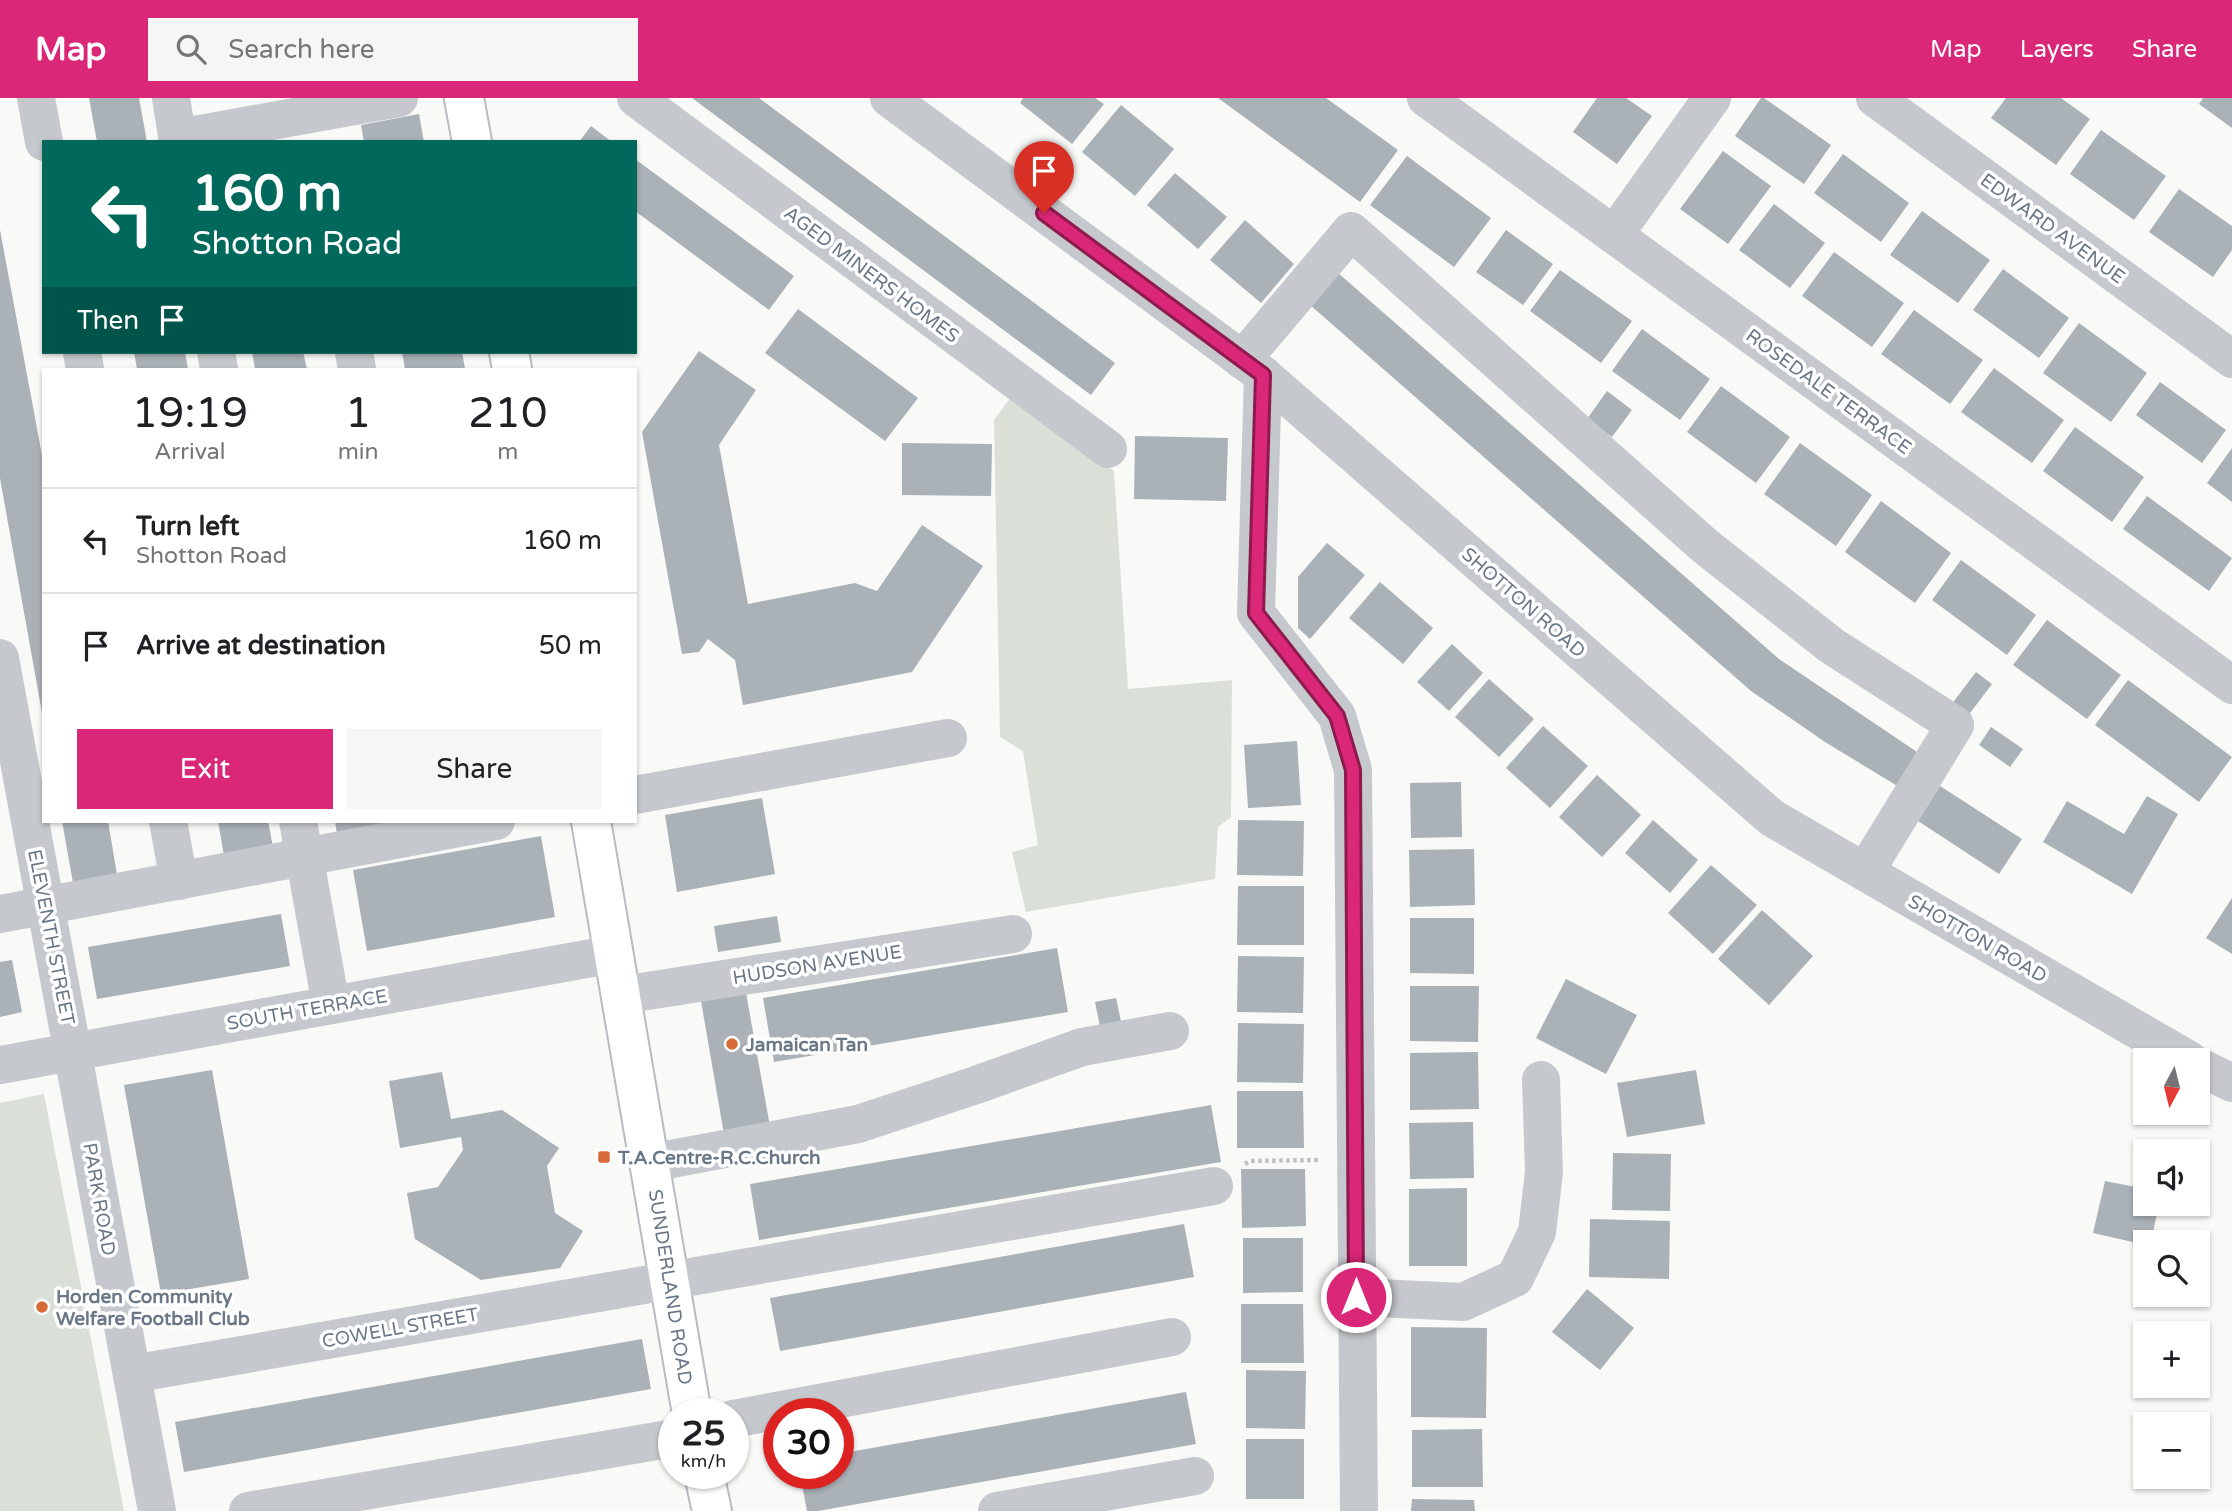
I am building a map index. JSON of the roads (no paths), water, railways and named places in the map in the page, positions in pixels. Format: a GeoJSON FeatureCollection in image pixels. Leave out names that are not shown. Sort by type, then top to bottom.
{"type":"FeatureCollection","features":[{"type":"Feature","properties":{"kind":"main road"},"geometry":{"type":"LineString","coordinates":[[464,98],[472,140]]}},
{"type":"Feature","properties":{"kind":"main road","name":"SUNDERLAND ROAD"},"geometry":{"type":"LineString","coordinates":[[591,823],[689,1398]]}},
{"type":"Feature","properties":{"kind":"main road"},"geometry":{"type":"LineString","coordinates":[[707,1489],[712,1511]]}},
{"type":"Feature","properties":{"kind":"street"},"geometry":{"type":"LineString","coordinates":[[36,98],[44,140]]}},
{"type":"Feature","properties":{"kind":"street"},"geometry":{"type":"LineString","coordinates":[[171,98],[178,140],[312,128],[399,98]]}},
{"type":"Feature","properties":{"kind":"street","name":"AGED MINERS HOMES"},"geometry":{"type":"LineString","coordinates":[[636,98],[1108,449]]}},
{"type":"Feature","properties":{"kind":"street","name":"SHOTTON ROAD"},"geometry":{"type":"LineString","coordinates":[[889,98],[1253,368],[1772,818],[2168,1048]]}},
{"type":"Feature","properties":{"kind":"street","name":"ROSEDALE TERRACE"},"geometry":{"type":"LineString","coordinates":[[1426,98],[2232,685]]}},
{"type":"Feature","properties":{"kind":"street"},"geometry":{"type":"LineString","coordinates":[[1614,235],[1712,98]]}},
{"type":"Feature","properties":{"kind":"street","name":"EDWARD AVENUE"},"geometry":{"type":"LineString","coordinates":[[1875,98],[2232,359]]}},
{"type":"Feature","properties":{"kind":"street"},"geometry":{"type":"LineString","coordinates":[[1359,1511],[1353,770],[1337,716],[1256,613],[1253,368],[1351,231],[1705,546],[1832,646],[1955,725],[1865,872]]}},
{"type":"Feature","properties":{"kind":"street","name":"ELEVENTH STREET"},"geometry":{"type":"LineString","coordinates":[[0,658],[10,766],[46,906],[74,1051]]}},
{"type":"Feature","properties":{"kind":"street"},"geometry":{"type":"LineString","coordinates":[[637,794],[948,738]]}},
{"type":"Feature","properties":{"kind":"street"},"geometry":{"type":"LineString","coordinates":[[168,823],[179,881]]}},
{"type":"Feature","properties":{"kind":"street"},"geometry":{"type":"LineString","coordinates":[[0,914],[179,881],[302,839],[474,823]]}},
{"type":"Feature","properties":{"kind":"street"},"geometry":{"type":"LineString","coordinates":[[302,839],[331,1005]]}},
{"type":"Feature","properties":{"kind":"street","name":"HUDSON AVENUE"},"geometry":{"type":"LineString","coordinates":[[622,995],[1013,934]]}},
{"type":"Feature","properties":{"kind":"street","name":"SOUTH TERRACE"},"geometry":{"type":"LineString","coordinates":[[0,1065],[614,954]]}},
{"type":"Feature","properties":{"kind":"street"},"geometry":{"type":"LineString","coordinates":[[650,1163],[858,1124],[1082,1046],[1170,1031]]}},
{"type":"Feature","properties":{"kind":"street","name":"PARK ROAD"},"geometry":{"type":"LineString","coordinates":[[74,1051],[157,1511]]}},
{"type":"Feature","properties":{"kind":"street"},"geometry":{"type":"LineString","coordinates":[[2210,1072],[2232,1083]]}},
{"type":"Feature","properties":{"kind":"street"},"geometry":{"type":"LineString","coordinates":[[1356,1297],[1463,1302],[1515,1278],[1537,1232],[1544,1172],[1541,1080]]}},
{"type":"Feature","properties":{"kind":"street","name":"COWELL STREET"},"geometry":{"type":"LineString","coordinates":[[132,1374],[1214,1186]]}},
{"type":"Feature","properties":{"kind":"street"},"geometry":{"type":"LineString","coordinates":[[749,1416],[1172,1337]]}},
{"type":"Feature","properties":{"kind":"street"},"geometry":{"type":"LineString","coordinates":[[248,1511],[658,1441]]}},
{"type":"Feature","properties":{"kind":"street"},"geometry":{"type":"LineString","coordinates":[[997,1511],[1195,1476]]}},
{"type":"Feature","properties":{"kind":"place","name":"Jamaican Tan"},"geometry":{"type":"Point","coordinates":[732,1044]}},
{"type":"Feature","properties":{"kind":"place","name":"T.A.Centre-R.C.Church"},"geometry":{"type":"Point","coordinates":[604,1157]}},
{"type":"Feature","properties":{"kind":"place","name":"Horden Community Welfare Football Club"},"geometry":{"type":"Point","coordinates":[42,1307]}}]}
